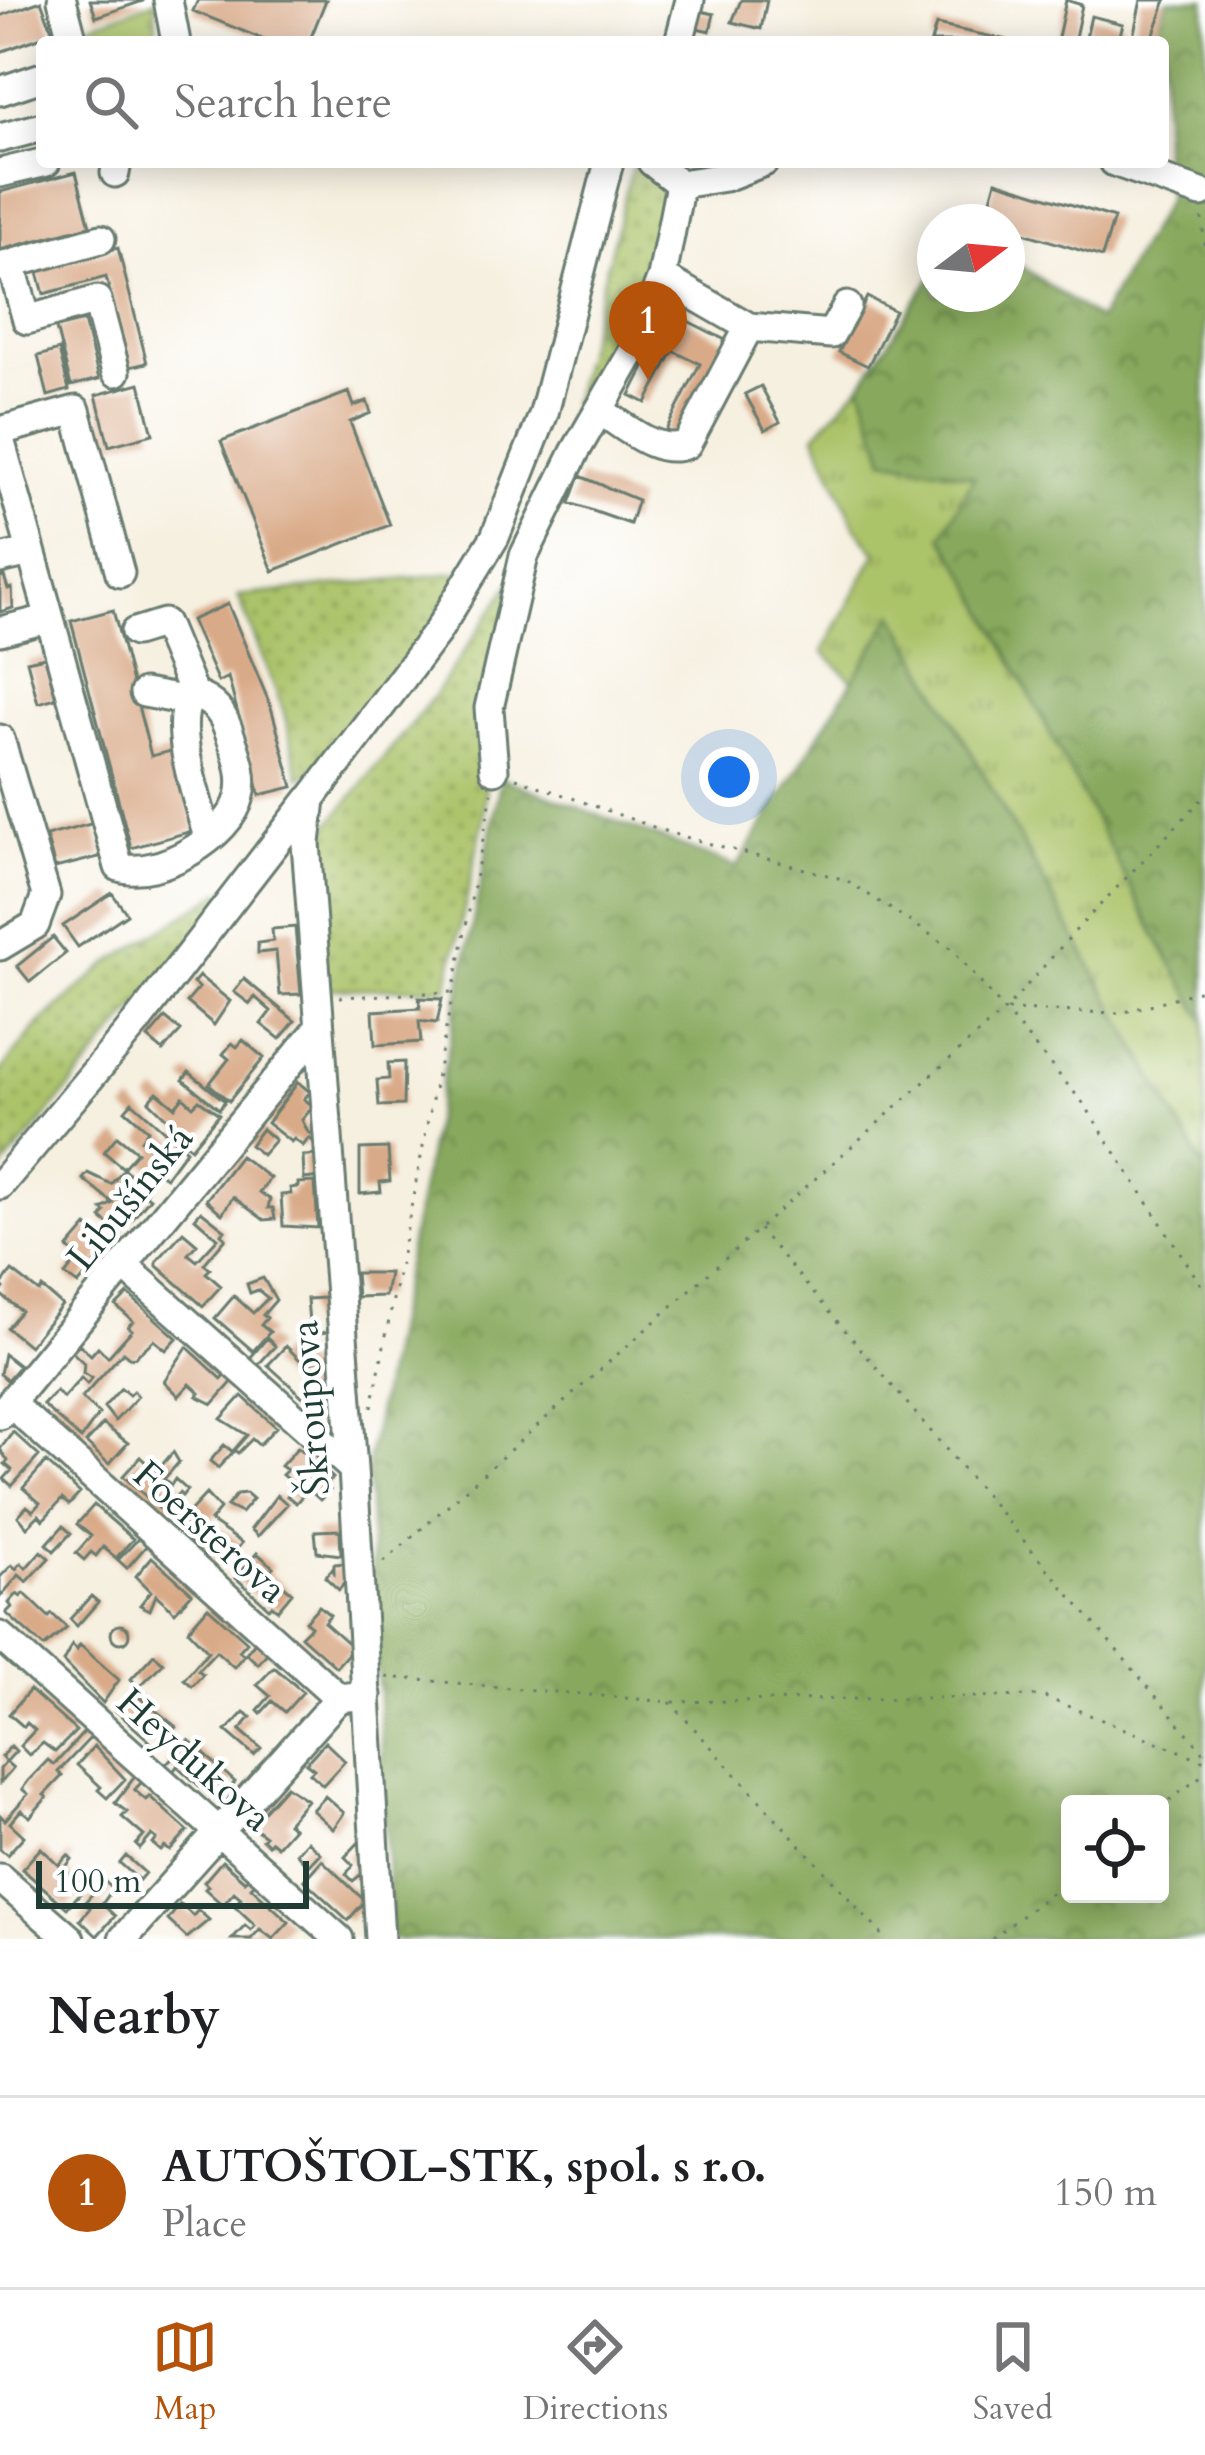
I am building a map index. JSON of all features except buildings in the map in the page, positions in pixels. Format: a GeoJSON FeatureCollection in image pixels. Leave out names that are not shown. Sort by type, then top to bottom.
{"type":"FeatureCollection","features":[{"type":"Feature","properties":{"kind":"street"},"geometry":{"type":"LineString","coordinates":[[62,0],[72,36]]}},
{"type":"Feature","properties":{"kind":"street"},"geometry":{"type":"LineString","coordinates":[[168,0],[175,36]]}},
{"type":"Feature","properties":{"kind":"street"},"geometry":{"type":"LineString","coordinates":[[681,36],[690,0]]}},
{"type":"Feature","properties":{"kind":"street"},"geometry":{"type":"LineString","coordinates":[[0,91],[36,79]]}},
{"type":"Feature","properties":{"kind":"street"},"geometry":{"type":"LineString","coordinates":[[0,138],[36,129]]}},
{"type":"Feature","properties":{"kind":"street"},"geometry":{"type":"LineString","coordinates":[[0,173],[36,164]]}},
{"type":"Feature","properties":{"kind":"street"},"geometry":{"type":"LineString","coordinates":[[0,1185],[137,1022],[311,799],[436,632],[495,536],[544,413],[607,168]]}},
{"type":"Feature","properties":{"kind":"street"},"geometry":{"type":"LineString","coordinates":[[660,168],[680,184],[725,178],[749,168]]}},
{"type":"Feature","properties":{"kind":"street"},"geometry":{"type":"LineString","coordinates":[[1131,168],[1201,193]]}},
{"type":"Feature","properties":{"kind":"street"},"geometry":{"type":"LineString","coordinates":[[494,770],[489,708],[524,556],[632,353],[662,277],[680,184]]}},
{"type":"Feature","properties":{"kind":"street"},"geometry":{"type":"LineString","coordinates":[[101,239],[5,266],[27,320],[97,300],[116,372]]}},
{"type":"Feature","properties":{"kind":"street"},"geometry":{"type":"LineString","coordinates":[[662,277],[749,327],[831,334],[847,306]]}},
{"type":"Feature","properties":{"kind":"street"},"geometry":{"type":"LineString","coordinates":[[599,410],[658,447],[673,450],[686,444],[749,327]]}},
{"type":"Feature","properties":{"kind":"street"},"geometry":{"type":"LineString","coordinates":[[120,574],[76,410],[0,435],[119,867],[133,872],[195,850],[230,817],[240,798],[242,779],[217,704],[144,693]]}},
{"type":"Feature","properties":{"kind":"street"},"geometry":{"type":"LineString","coordinates":[[0,559],[30,551]]}},
{"type":"Feature","properties":{"kind":"street"},"geometry":{"type":"LineString","coordinates":[[0,632],[47,619]]}},
{"type":"Feature","properties":{"kind":"street"},"geometry":{"type":"LineString","coordinates":[[135,632],[164,623],[192,700]]}},
{"type":"Feature","properties":{"kind":"street"},"geometry":{"type":"LineString","coordinates":[[192,700],[183,711],[185,744],[208,838]]}},
{"type":"Feature","properties":{"kind":"street"},"geometry":{"type":"LineString","coordinates":[[0,739],[46,895],[35,925],[0,946]]}},
{"type":"Feature","properties":{"kind":"street","name":"Škroupova"},"geometry":{"type":"LineString","coordinates":[[311,799],[306,843],[360,1583],[357,1689],[380,1939]]}},
{"type":"Feature","properties":{"kind":"street","name":"Libušínská"},"geometry":{"type":"LineString","coordinates":[[5,1409],[319,1028]]}},
{"type":"Feature","properties":{"kind":"street"},"geometry":{"type":"LineString","coordinates":[[123,1265],[353,1469]]}},
{"type":"Feature","properties":{"kind":"street","name":"Foersterova"},"geometry":{"type":"LineString","coordinates":[[5,1409],[357,1689]]}},
{"type":"Feature","properties":{"kind":"street","name":"Heydukova"},"geometry":{"type":"LineString","coordinates":[[0,1636],[339,1939]]}},
{"type":"Feature","properties":{"kind":"street"},"geometry":{"type":"LineString","coordinates":[[123,1939],[218,1831],[357,1689]]}},
{"type":"Feature","properties":{"kind":"street"},"geometry":{"type":"LineString","coordinates":[[0,1878],[70,1939]]}},
{"type":"Feature","properties":{"kind":"path"},"geometry":{"type":"LineString","coordinates":[[1201,193],[1205,254]]}},
{"type":"Feature","properties":{"kind":"path"},"geometry":{"type":"LineString","coordinates":[[371,1409],[486,835],[494,770],[670,833],[846,880],[951,948],[1084,1104],[1205,1291]]}},
{"type":"Feature","properties":{"kind":"path"},"geometry":{"type":"LineString","coordinates":[[360,1583],[1006,1010],[1076,929],[1205,796]]}},
{"type":"Feature","properties":{"kind":"path"},"geometry":{"type":"LineString","coordinates":[[1006,1010],[1122,1013],[1205,989]]}},
{"type":"Feature","properties":{"kind":"path"},"geometry":{"type":"LineString","coordinates":[[316,998],[453,992]]}},
{"type":"Feature","properties":{"kind":"path"},"geometry":{"type":"LineString","coordinates":[[758,1227],[1205,1754]]}},
{"type":"Feature","properties":{"kind":"path"},"geometry":{"type":"LineString","coordinates":[[357,1689],[670,1702],[1042,1696],[1205,1761]]}},
{"type":"Feature","properties":{"kind":"path"},"geometry":{"type":"LineString","coordinates":[[670,1702],[886,1939]]}},
{"type":"Feature","properties":{"kind":"path"},"geometry":{"type":"LineString","coordinates":[[1169,1801],[1205,1773]]}},
{"type":"Feature","properties":{"kind":"path"},"geometry":{"type":"LineString","coordinates":[[992,1939],[1061,1885]]}},
{"type":"Feature","properties":{"kind":"green space"},"geometry":{"type":"Polygon","coordinates":[[[1168,0],[1205,0],[1205,1021],[942,536],[974,476],[885,459],[861,384],[917,298],[917,312],[1025,312],[1025,269],[1098,320],[1167,200],[1168,190],[1141,168],[1169,168],[1169,36],[1155,36],[1168,0]]]}},
{"type":"Feature","properties":{"kind":"green space"},"geometry":{"type":"Polygon","coordinates":[[[155,1],[157,36],[84,36],[82,28],[155,1]]]}},
{"type":"Feature","properties":{"kind":"green space"},"geometry":{"type":"Polygon","coordinates":[[[632,168],[645,168],[668,187],[652,289],[564,454],[559,452],[632,168]]]}},
{"type":"Feature","properties":{"kind":"green space"},"geometry":{"type":"Polygon","coordinates":[[[861,384],[885,459],[974,476],[942,536],[1205,1021],[1205,1170],[895,615],[853,681],[823,652],[876,553],[855,526],[815,435],[861,384]]]}},
{"type":"Feature","properties":{"kind":"green space"},"geometry":{"type":"Polygon","coordinates":[[[465,572],[435,622],[314,769],[300,778],[283,710],[238,596],[465,572]]]}},
{"type":"Feature","properties":{"kind":"green space"},"geometry":{"type":"Polygon","coordinates":[[[512,581],[480,742],[486,780],[484,818],[447,988],[320,989],[318,838],[434,696],[512,581]]]}},
{"type":"Feature","properties":{"kind":"green space"},"geometry":{"type":"Polygon","coordinates":[[[894,614],[1205,1170],[1205,1939],[391,1939],[367,1465],[501,778],[737,867],[894,614]]]}},
{"type":"Feature","properties":{"kind":"green space"},"geometry":{"type":"Polygon","coordinates":[[[221,892],[227,898],[0,1172],[0,1073],[11,1058],[40,1023],[109,963],[221,892]]]}},
{"type":"Feature","properties":{"kind":"place","name":"AUTOŠTOL-STK, spol. s r.o."},"geometry":{"type":"Point","coordinates":[648,380]}}]}
